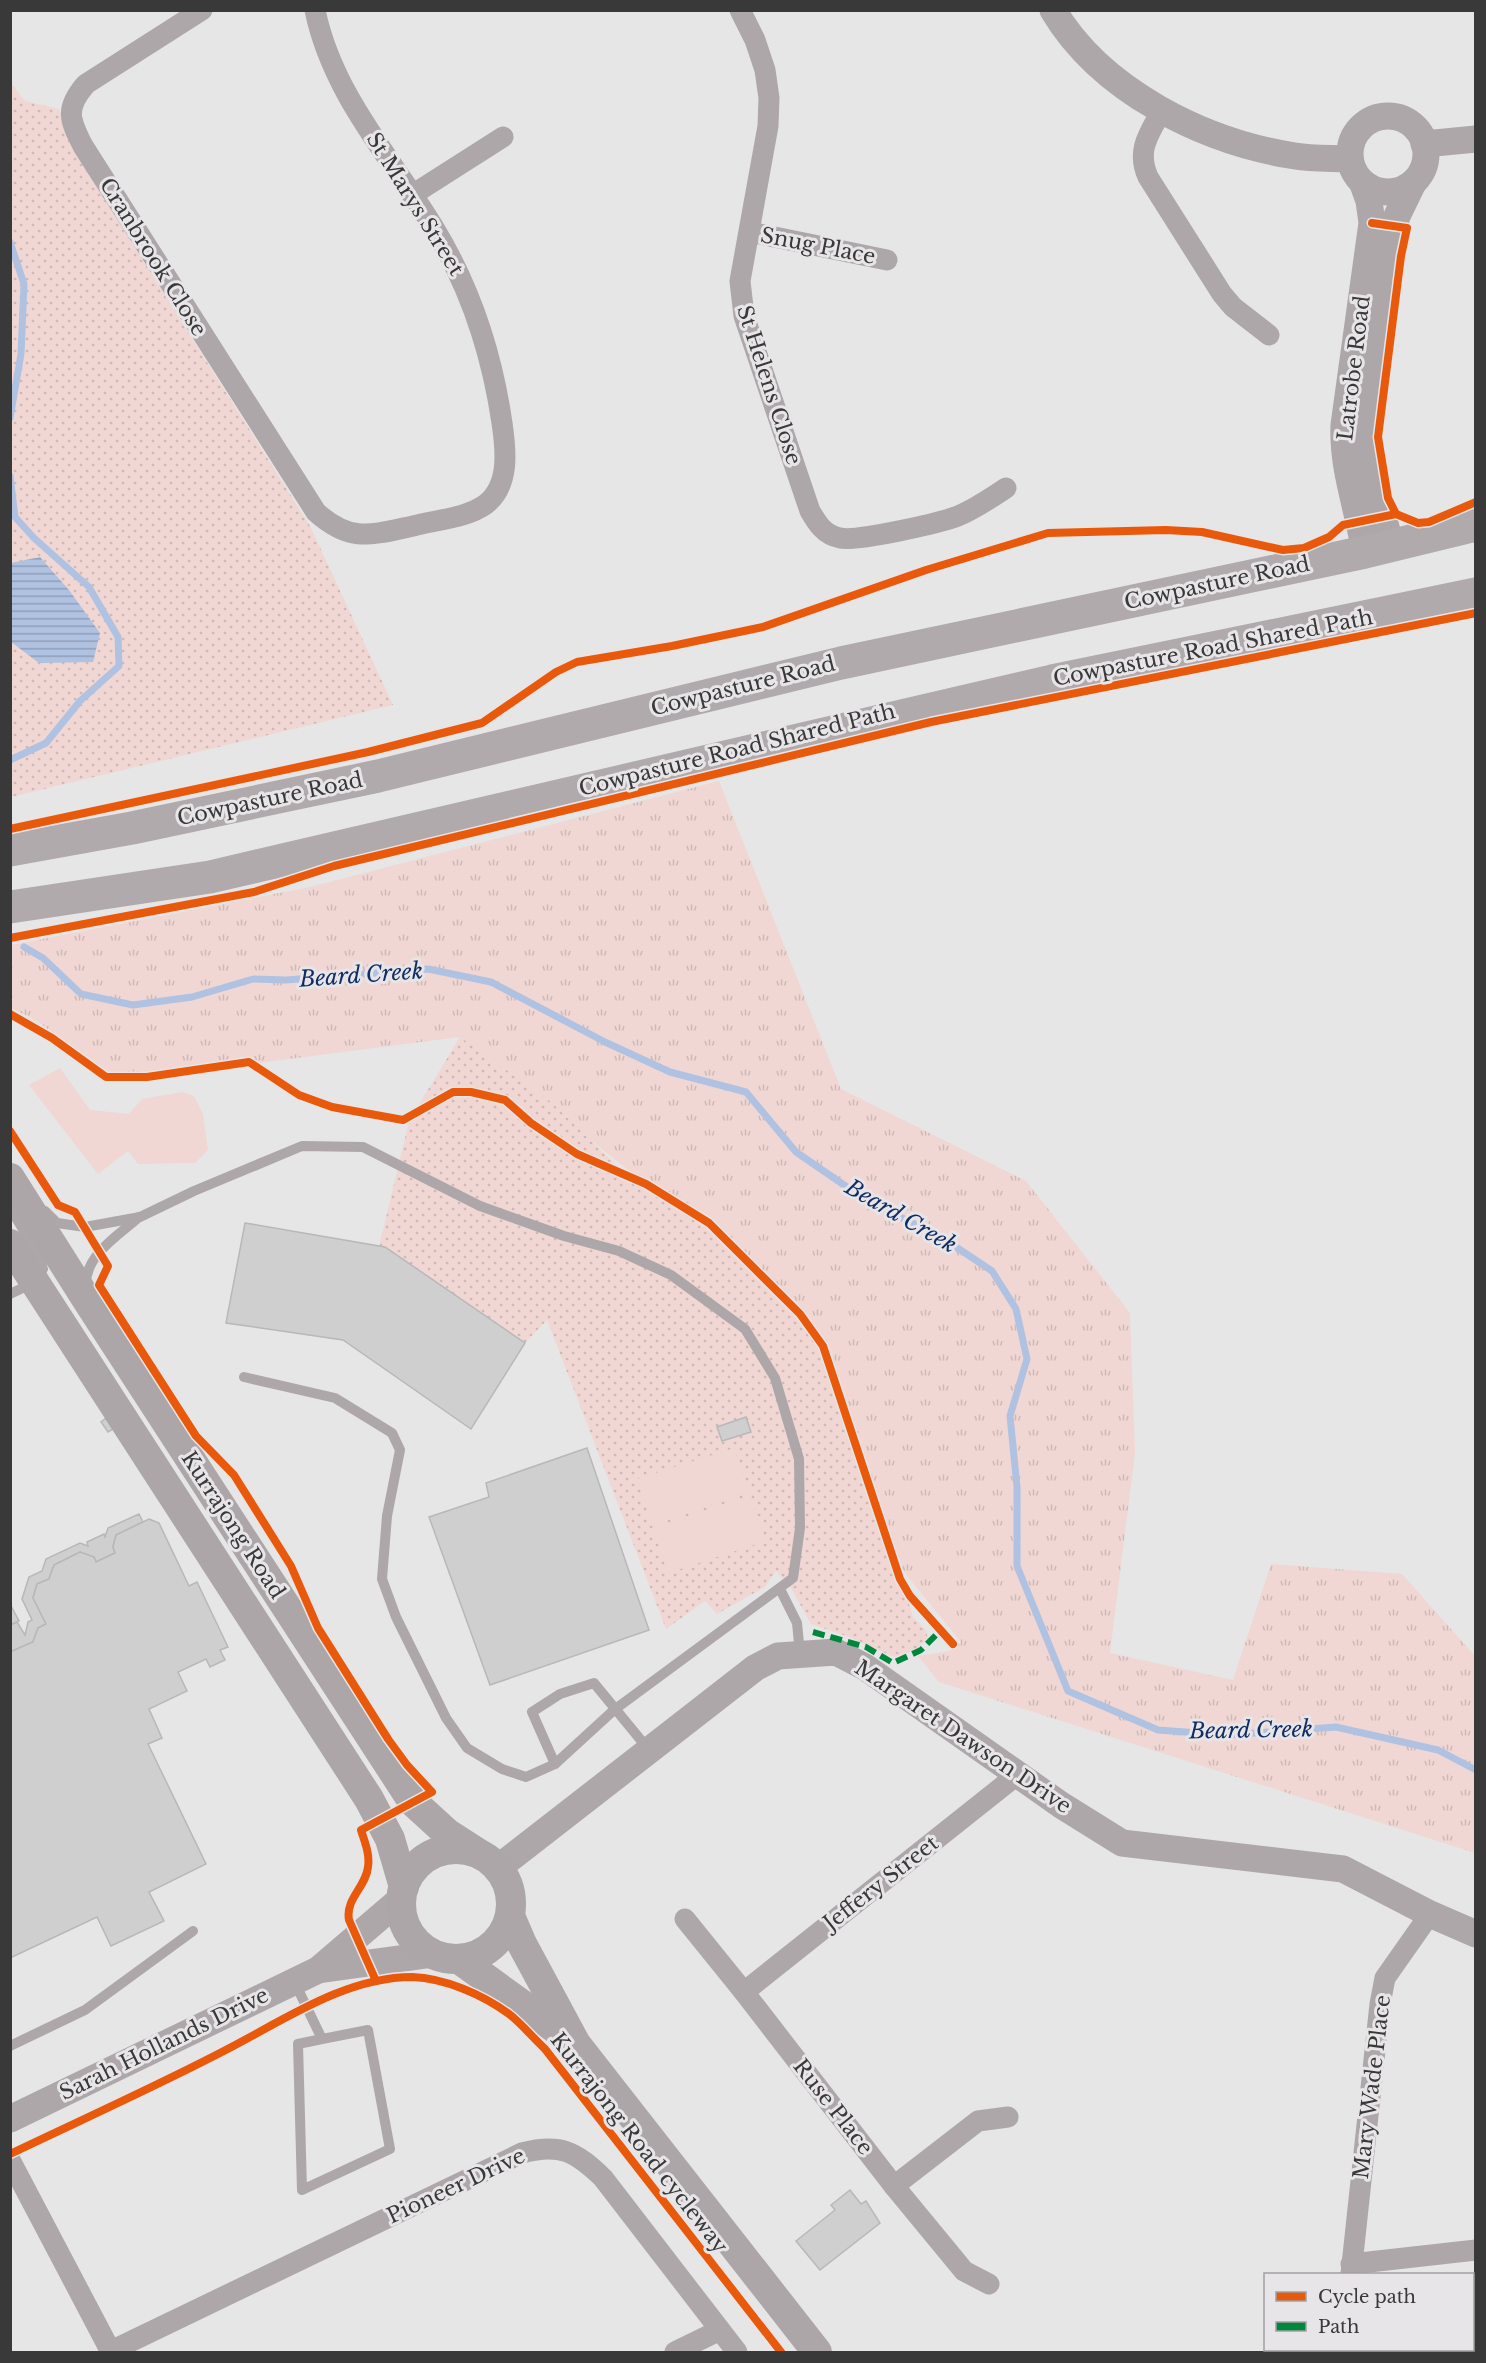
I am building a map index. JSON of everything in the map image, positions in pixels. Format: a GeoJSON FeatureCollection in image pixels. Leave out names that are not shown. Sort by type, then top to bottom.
{"type":"FeatureCollection","features":[{"type":"Feature","properties":{"kind":"main road","name":"Cowpasture Road"},"geometry":{"type":"LineString","coordinates":[[10,850],[132,828],[378,776],[841,663],[1378,549],[1476,525]]}},
{"type":"Feature","properties":{"kind":"main road"},"geometry":{"type":"LineString","coordinates":[[10,907],[210,877],[1052,681],[1476,594]]}},
{"type":"Feature","properties":{"kind":"main road","name":"Kurrajong Road"},"geometry":{"type":"LineString","coordinates":[[10,1178],[413,1802],[447,1833],[488,1860]]}},
{"type":"Feature","properties":{"kind":"main road","name":"Kurrajong Road"},"geometry":{"type":"LineString","coordinates":[[17,1270],[369,1799],[390,1839],[402,1893]]}},
{"type":"Feature","properties":{"kind":"main road"},"geometry":{"type":"LineString","coordinates":[[446,1957],[473,1957],[486,1951],[497,1942],[510,1916],[511,1895],[506,1880],[488,1860],[463,1849],[447,1849],[433,1854],[420,1862],[410,1874],[402,1893],[402,1916],[409,1932],[420,1945],[485,1976],[576,2044]]}},
{"type":"Feature","properties":{"kind":"main road"},"geometry":{"type":"LineString","coordinates":[[510,1916],[522,1944],[576,2044],[816,2352]]}},
{"type":"Feature","properties":{"kind":"street","name":"Cranbrook Close"},"geometry":{"type":"LineString","coordinates":[[202,10],[86,84],[74,101],[71,124],[307,499],[328,523],[344,532]]}},
{"type":"Feature","properties":{"kind":"street","name":"St Marys Street"},"geometry":{"type":"LineString","coordinates":[[315,10],[324,46],[335,73],[354,107],[454,264],[483,338],[499,404],[504,436],[505,463],[502,482],[496,493],[486,503],[474,510],[382,533],[363,535],[344,532]]}},
{"type":"Feature","properties":{"kind":"street","name":"St Helens Close"},"geometry":{"type":"LineString","coordinates":[[740,10],[755,40],[765,70],[769,98],[768,126],[740,281],[744,316],[810,511],[818,525],[828,533],[838,538],[862,537],[956,517],[1006,488]]}},
{"type":"Feature","properties":{"kind":"street"},"geometry":{"type":"LineString","coordinates":[[1053,10],[1071,38],[1096,63],[1162,110],[1236,143],[1297,156],[1350,159]]}},
{"type":"Feature","properties":{"kind":"street"},"geometry":{"type":"LineString","coordinates":[[1162,110],[1143,150],[1143,166],[1148,177],[1222,294],[1233,307],[1269,335]]}},
{"type":"Feature","properties":{"kind":"street"},"geometry":{"type":"LineString","coordinates":[[1391,116],[1412,125],[1424,144],[1424,165],[1413,183],[1394,192],[1383,192],[1363,184],[1352,168],[1350,159],[1353,137],[1369,121],[1380,117],[1391,116]]}},
{"type":"Feature","properties":{"kind":"street"},"geometry":{"type":"LineString","coordinates":[[412,195],[503,136]]}},
{"type":"Feature","properties":{"kind":"street"},"geometry":{"type":"LineString","coordinates":[[1424,144],[1476,139]]}},
{"type":"Feature","properties":{"kind":"street","name":"Latrobe Road"},"geometry":{"type":"LineString","coordinates":[[1378,549],[1366,456],[1365,430],[1388,251],[1397,216],[1413,183]]}},
{"type":"Feature","properties":{"kind":"street","name":"Latrobe Road"},"geometry":{"type":"LineString","coordinates":[[1363,184],[1369,201],[1372,223],[1343,446],[1378,549]]}},
{"type":"Feature","properties":{"kind":"street","name":"Snug Place"},"geometry":{"type":"LineString","coordinates":[[750,232],[887,260]]}},
{"type":"Feature","properties":{"kind":"street","name":"Margaret Dawson Drive"},"geometry":{"type":"LineString","coordinates":[[488,1860],[649,1750],[755,1668],[778,1656],[836,1652],[865,1667],[1061,1805],[1122,1843],[1343,1869],[1430,1914],[1476,1934]]}},
{"type":"Feature","properties":{"kind":"street","name":"Jeffery Street"},"geometry":{"type":"LineString","coordinates":[[744,1992],[1017,1774]]}},
{"type":"Feature","properties":{"kind":"street","name":"Sarah Hollands Drive"},"geometry":{"type":"LineString","coordinates":[[10,2119],[306,1975],[402,1893]]}},
{"type":"Feature","properties":{"kind":"street","name":"Mary Wade Place"},"geometry":{"type":"LineString","coordinates":[[1351,2269],[1380,2004],[1385,1978],[1430,1914]]}},
{"type":"Feature","properties":{"kind":"street","name":"Ruse Place"},"geometry":{"type":"LineString","coordinates":[[685,1919],[894,2186],[964,2271],[989,2284]]}},
{"type":"Feature","properties":{"kind":"street","name":"Sarah Hollands Drive"},"geometry":{"type":"LineString","coordinates":[[306,1975],[446,1957]]}},
{"type":"Feature","properties":{"kind":"street"},"geometry":{"type":"LineString","coordinates":[[894,2186],[978,2121],[1008,2117]]}},
{"type":"Feature","properties":{"kind":"street","name":"Pioneer Drive"},"geometry":{"type":"LineString","coordinates":[[110,2352],[522,2153],[544,2147],[563,2150],[586,2162],[603,2178],[737,2352]]}},
{"type":"Feature","properties":{"kind":"street"},"geometry":{"type":"LineString","coordinates":[[10,2160],[110,2352]]}},
{"type":"Feature","properties":{"kind":"street"},"geometry":{"type":"LineString","coordinates":[[1351,2269],[1476,2250]]}},
{"type":"Feature","properties":{"kind":"street"},"geometry":{"type":"LineString","coordinates":[[675,2352],[720,2330]]}},
{"type":"Feature","properties":{"kind":"lane"},"geometry":{"type":"LineString","coordinates":[[87,1300],[86,1275],[100,1251],[140,1217],[194,1191],[302,1146],[363,1148],[480,1206],[564,1236],[619,1251],[672,1275],[745,1329],[775,1378],[799,1459],[800,1528],[793,1578],[614,1710],[555,1764],[526,1777],[502,1769],[467,1748],[446,1718],[396,1617],[382,1579],[387,1516],[400,1450],[392,1433],[335,1398],[244,1377]]}},
{"type":"Feature","properties":{"kind":"lane"},"geometry":{"type":"LineString","coordinates":[[10,1173],[57,1223],[85,1227],[140,1217]]}},
{"type":"Feature","properties":{"kind":"lane"},"geometry":{"type":"LineString","coordinates":[[10,1208],[39,1255],[43,1269],[17,1270]]}},
{"type":"Feature","properties":{"kind":"lane"},"geometry":{"type":"LineString","coordinates":[[780,1589],[797,1623],[800,1654]]}},
{"type":"Feature","properties":{"kind":"lane"},"geometry":{"type":"LineString","coordinates":[[555,1764],[532,1712],[560,1694],[594,1683],[649,1750]]}},
{"type":"Feature","properties":{"kind":"lane"},"geometry":{"type":"LineString","coordinates":[[10,2046],[85,2010],[193,1931]]}},
{"type":"Feature","properties":{"kind":"lane"},"geometry":{"type":"LineString","coordinates":[[306,1975],[322,2039]]}},
{"type":"Feature","properties":{"kind":"lane"},"geometry":{"type":"LineString","coordinates":[[368,2030],[390,2149],[302,2190],[298,2044],[322,2039],[368,2030]]}},
{"type":"Feature","properties":{"kind":"green space"},"geometry":{"type":"Polygon","coordinates":[[[10,82],[25,101],[59,109],[70,144],[310,526],[393,705],[11,797],[10,82]]]}},
{"type":"Feature","properties":{"kind":"green space"},"geometry":{"type":"Polygon","coordinates":[[[719,781],[841,1089],[1026,1181],[1130,1313],[1135,1453],[1110,1653],[1233,1680],[1271,1564],[1402,1574],[1475,1656],[1475,1853],[939,1682],[918,1656],[949,1651],[961,1642],[904,1572],[840,1398],[646,1184],[460,1037],[133,1079],[103,1071],[37,1021],[11,1008],[11,945],[310,887],[719,781]]]}},
{"type":"Feature","properties":{"kind":"green space"},"geometry":{"type":"Polygon","coordinates":[[[460,1037],[551,1102],[616,1165],[696,1206],[826,1338],[913,1617],[926,1630],[928,1639],[915,1650],[894,1657],[849,1637],[811,1624],[791,1588],[776,1571],[765,1587],[717,1614],[705,1601],[666,1629],[547,1320],[525,1343],[379,1247],[409,1121],[460,1037]]]}},
{"type":"Feature","properties":{"kind":"green space"},"geometry":{"type":"Polygon","coordinates":[[[60,1068],[90,1110],[129,1114],[142,1099],[182,1092],[194,1096],[203,1114],[208,1150],[195,1163],[138,1164],[128,1151],[98,1174],[29,1085],[60,1068]]]}},
{"type":"Feature","properties":{"kind":"green space"},"geometry":{"type":"Polygon","coordinates":[[[734,1448],[749,1492],[652,1524],[637,1479],[734,1448]]]}},
{"type":"Feature","properties":{"kind":"green space"},"geometry":{"type":"Polygon","coordinates":[[[750,1496],[766,1541],[668,1573],[653,1528],[750,1496]]]}},
{"type":"Feature","properties":{"kind":"water"},"geometry":{"type":"Polygon","coordinates":[[[40,557],[69,590],[100,633],[93,662],[39,663],[11,642],[11,563],[40,557]]]}},
{"type":"Feature","properties":{"kind":"building"},"geometry":{"type":"Polygon","coordinates":[[[245,1223],[385,1247],[525,1343],[471,1429],[343,1340],[226,1323],[245,1223]]]}},
{"type":"Feature","properties":{"kind":"building"},"geometry":{"type":"Polygon","coordinates":[[[746,1417],[751,1432],[722,1441],[717,1427],[746,1417]]]}},
{"type":"Feature","properties":{"kind":"building"},"geometry":{"type":"Polygon","coordinates":[[[106,1418],[113,1429],[108,1432],[101,1422],[106,1418]]]}},
{"type":"Feature","properties":{"kind":"building"},"geometry":{"type":"Polygon","coordinates":[[[587,1448],[649,1630],[490,1685],[429,1517],[489,1497],[486,1483],[587,1448]]]}},
{"type":"Feature","properties":{"kind":"building"},"geometry":{"type":"Polygon","coordinates":[[[139,1514],[143,1522],[116,1535],[113,1547],[115,1553],[96,1562],[94,1557],[80,1552],[54,1565],[49,1579],[37,1584],[33,1598],[46,1624],[38,1628],[33,1642],[10,1652],[10,1625],[17,1622],[25,1635],[28,1622],[32,1620],[22,1599],[29,1577],[42,1571],[46,1559],[80,1543],[88,1546],[87,1542],[104,1534],[105,1537],[108,1528],[139,1514]]]}},
{"type":"Feature","properties":{"kind":"building"},"geometry":{"type":"Polygon","coordinates":[[[149,1519],[159,1523],[189,1586],[197,1582],[228,1647],[220,1650],[225,1660],[210,1667],[206,1659],[178,1672],[187,1691],[149,1709],[162,1738],[148,1744],[206,1864],[149,1892],[164,1921],[111,1946],[97,1917],[10,1958],[10,1652],[33,1642],[38,1628],[46,1624],[33,1598],[37,1584],[49,1579],[54,1565],[80,1552],[94,1557],[96,1562],[115,1553],[113,1547],[116,1535],[149,1519]]]}},
{"type":"Feature","properties":{"kind":"building"},"geometry":{"type":"Polygon","coordinates":[[[10,1604],[19,1621],[10,1625],[10,1604]]]}},
{"type":"Feature","properties":{"kind":"building"},"geometry":{"type":"Polygon","coordinates":[[[850,2190],[861,2204],[866,2201],[880,2223],[820,2270],[796,2241],[835,2210],[831,2205],[850,2190]]]}},
{"type":"Feature","properties":{"kind":"waterway","name":"Beard Creek"},"geometry":{"type":"LineString","coordinates":[[10,242],[24,284],[21,354],[10,418]]}},
{"type":"Feature","properties":{"kind":"waterway","name":"Beard Creek"},"geometry":{"type":"LineString","coordinates":[[10,476],[15,517],[34,538],[89,587],[118,637],[119,666],[80,701],[46,743],[10,760]]}},
{"type":"Feature","properties":{"kind":"waterway","name":"Beard Creek"},"geometry":{"type":"LineString","coordinates":[[24,947],[43,958],[81,994],[133,1005],[192,997],[253,979],[286,980],[428,969],[491,982],[605,1042],[670,1072],[746,1092],[796,1152],[866,1200],[944,1239],[992,1271],[1016,1309],[1027,1359],[1010,1416],[1017,1487],[1017,1566],[1068,1691],[1158,1730],[1227,1735],[1336,1727],[1438,1750],[1476,1770]]}},
{"type":"Feature","properties":{"kind":"marked path"},"geometry":{"type":"LineString","coordinates":[[813,1632],[866,1647],[893,1663],[921,1650],[941,1630]]}},
{"type":"Feature","properties":{"kind":"cycle path"},"geometry":{"type":"LineString","coordinates":[[1372,223],[1407,228],[1401,256],[1378,437],[1388,498],[1396,514]]}},
{"type":"Feature","properties":{"kind":"cycle path"},"geometry":{"type":"LineString","coordinates":[[10,829],[368,752],[482,723],[556,672],[577,662],[672,646],[763,627],[926,570],[1048,533],[1166,530],[1202,532],[1283,550],[1304,548],[1329,537],[1343,525],[1396,514],[1418,523],[1429,522],[1476,502]]}},
{"type":"Feature","properties":{"kind":"cycle path","name":"Cowpasture Road Shared Path"},"geometry":{"type":"LineString","coordinates":[[10,938],[254,892],[334,866],[931,722],[1476,613]]}},
{"type":"Feature","properties":{"kind":"cycle path"},"geometry":{"type":"LineString","coordinates":[[10,1014],[52,1038],[106,1077],[147,1077],[249,1062],[299,1095],[332,1107],[403,1120],[453,1092],[471,1092],[505,1100],[531,1123],[577,1154],[646,1184],[709,1223],[800,1314],[823,1346],[900,1579],[910,1596],[953,1644]]}},
{"type":"Feature","properties":{"kind":"cycle path"},"geometry":{"type":"LineString","coordinates":[[10,1131],[58,1205],[75,1212],[108,1266],[99,1285],[196,1436],[234,1475],[291,1566],[318,1628],[388,1739],[407,1765],[432,1792],[361,1830],[368,1853],[368,1867],[364,1881],[350,1906],[349,1920],[376,1981]]}},
{"type":"Feature","properties":{"kind":"cycle path","name":"Kurrajong Road cycleway"},"geometry":{"type":"LineString","coordinates":[[10,2154],[165,2081],[286,2017],[335,1994],[386,1979],[425,1978],[450,1984],[476,1994],[499,2007],[514,2018],[545,2049],[781,2352]]}}]}
